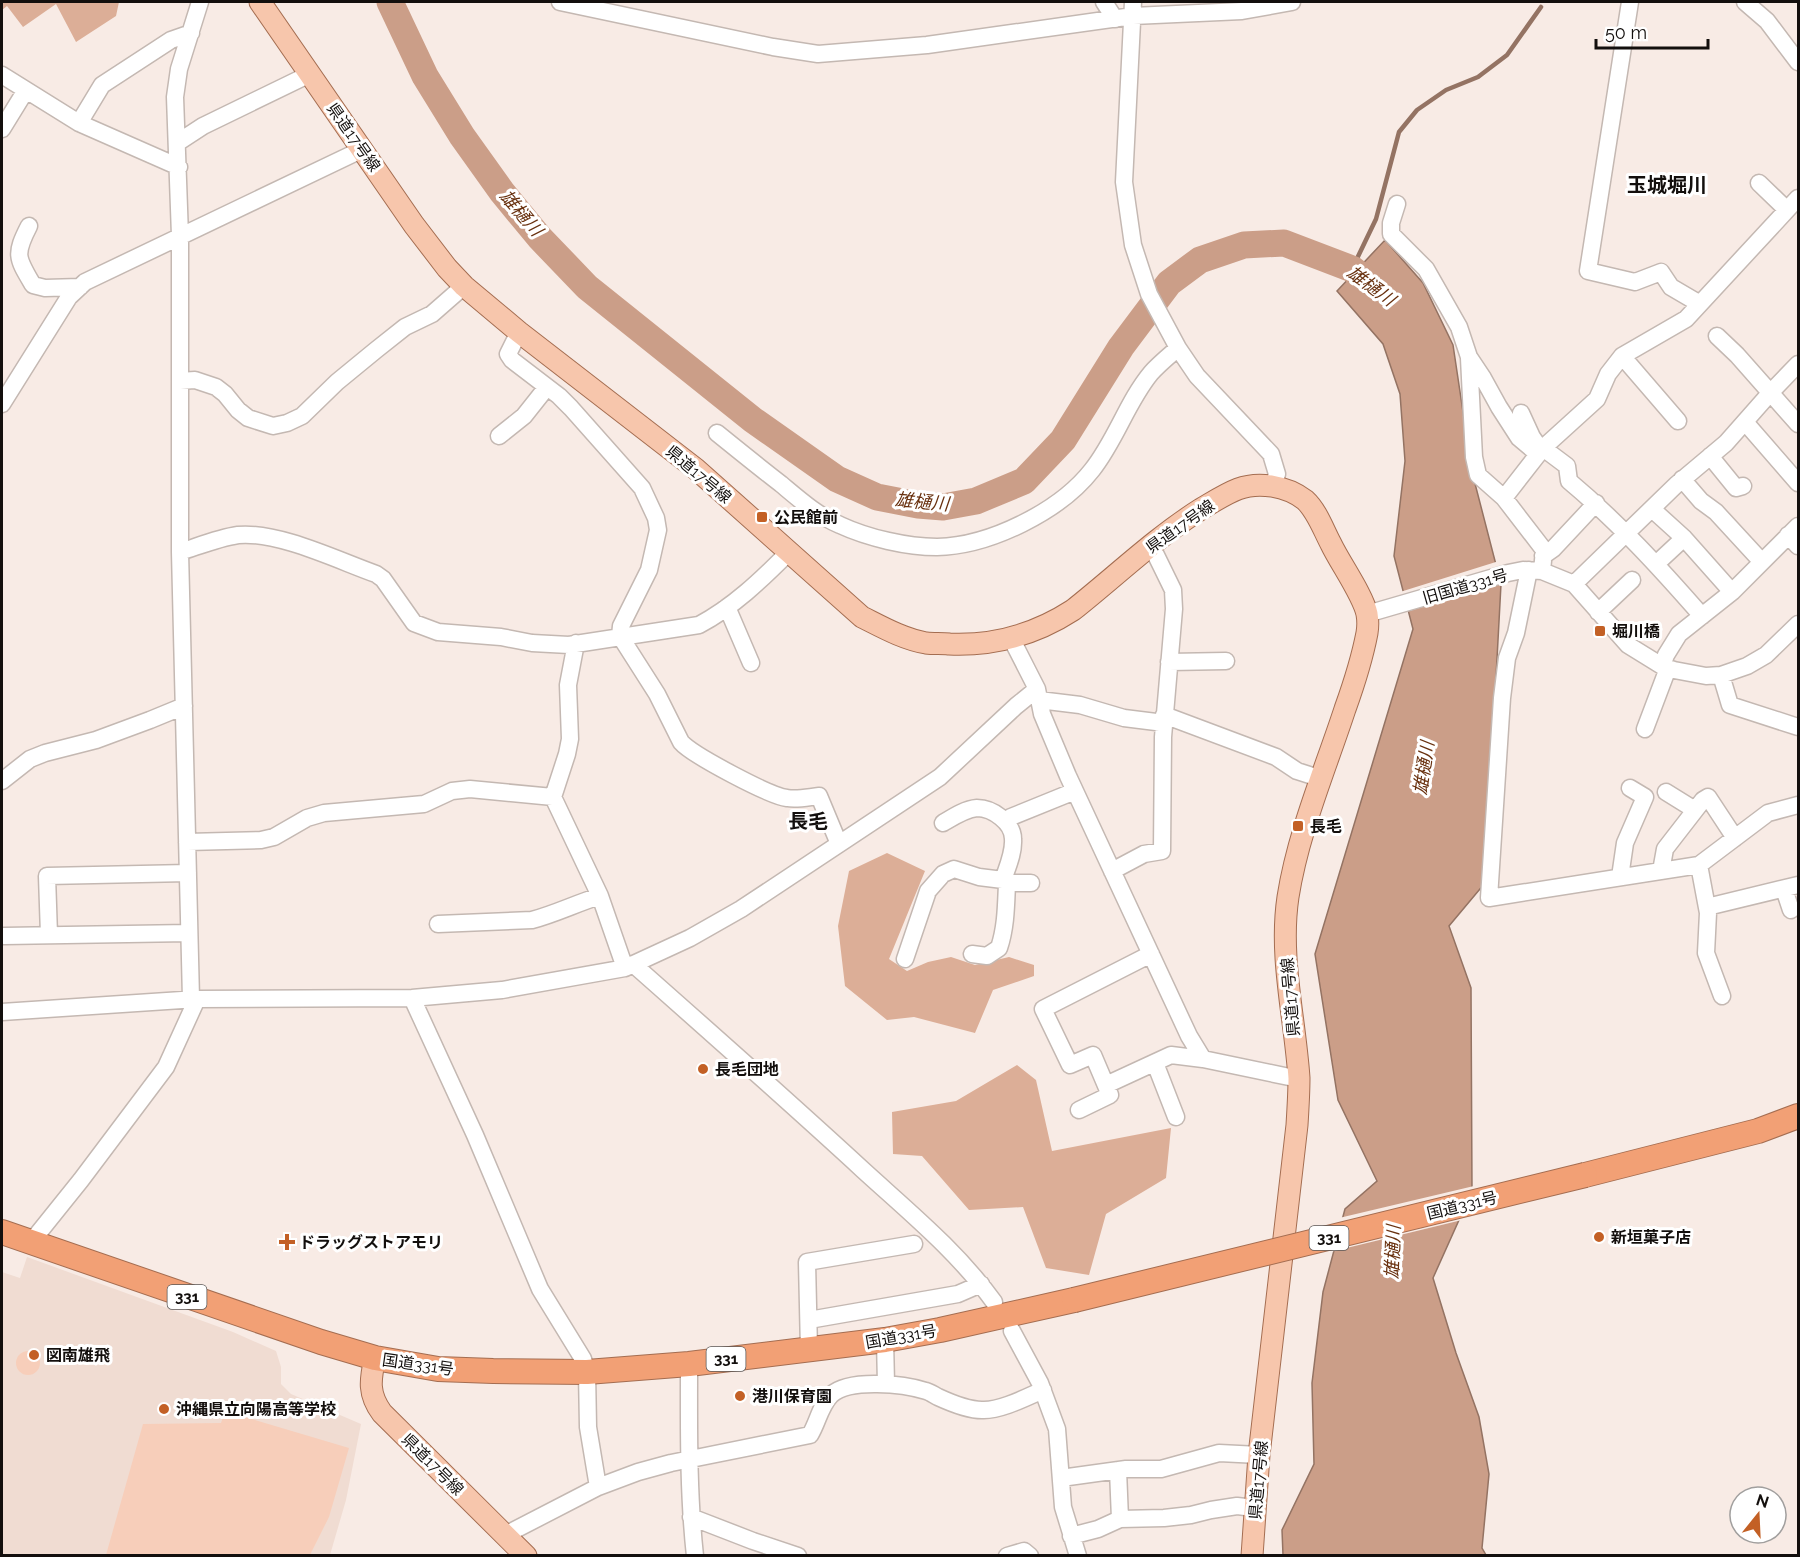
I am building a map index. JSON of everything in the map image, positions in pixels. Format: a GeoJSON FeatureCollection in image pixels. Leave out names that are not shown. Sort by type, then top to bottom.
{"type":"FeatureCollection","features":[{"type":"Feature","properties":{"kind":"highway","name":"国道331号"},"geometry":{"type":"LineString","coordinates":[[2,1232],[270,1326],[375,1358],[438,1369],[587,1372],[688,1364],[809,1350],[940,1330],[1074,1300],[1585,1175],[1758,1131],[1798,1116]]}},
{"type":"Feature","properties":{"kind":"main road","name":"県道17号線"},"geometry":{"type":"LineString","coordinates":[[260,2],[414,225],[464,286],[519,332],[696,469],[861,617],[894,633],[927,643],[966,644],[1011,638],[1038,629],[1065,615],[1181,522],[1240,488],[1273,486],[1294,493],[1315,511],[1360,597],[1367,614],[1367,633],[1361,659],[1298,849],[1286,913],[1288,982],[1299,1079],[1297,1125],[1259,1455],[1252,1556]]}},
{"type":"Feature","properties":{"kind":"main road","name":"県道17号線"},"geometry":{"type":"LineString","coordinates":[[375,1358],[370,1382],[374,1402],[389,1420],[526,1556]]}},
{"type":"Feature","properties":{"kind":"street"},"geometry":{"type":"LineString","coordinates":[[32,1241],[166,1067],[194,999],[189,933],[180,552],[180,236],[175,97],[179,69],[200,2]]}},
{"type":"Feature","properties":{"kind":"street"},"geometry":{"type":"LineString","coordinates":[[560,2],[818,54],[927,45],[1116,19],[1133,9],[1242,11],[1292,2]]}},
{"type":"Feature","properties":{"kind":"street"},"geometry":{"type":"LineString","coordinates":[[1104,2],[1116,19]]}},
{"type":"Feature","properties":{"kind":"street"},"geometry":{"type":"LineString","coordinates":[[1630,2],[1588,271],[1635,282],[1661,272],[1671,287],[1700,304]]}},
{"type":"Feature","properties":{"kind":"street"},"geometry":{"type":"LineString","coordinates":[[1745,2],[1767,21],[1798,62]]}},
{"type":"Feature","properties":{"kind":"street"},"geometry":{"type":"LineString","coordinates":[[1133,9],[1124,182],[1133,245],[1149,294],[1178,348],[1197,376],[1271,454],[1276,474],[1273,486]]}},
{"type":"Feature","properties":{"kind":"street"},"geometry":{"type":"LineString","coordinates":[[80,123],[102,85],[171,40],[191,33]]}},
{"type":"Feature","properties":{"kind":"street"},"geometry":{"type":"LineString","coordinates":[[177,143],[203,126],[310,74]]}},
{"type":"Feature","properties":{"kind":"street"},"geometry":{"type":"LineString","coordinates":[[2,75],[80,123],[178,167]]}},
{"type":"Feature","properties":{"kind":"street"},"geometry":{"type":"LineString","coordinates":[[2,129],[26,90]]}},
{"type":"Feature","properties":{"kind":"street"},"geometry":{"type":"LineString","coordinates":[[2,404],[69,297],[85,282],[363,149]]}},
{"type":"Feature","properties":{"kind":"street"},"geometry":{"type":"LineString","coordinates":[[1504,498],[1541,451],[1597,399],[1608,374],[1622,356],[1686,319],[1794,208],[1759,183]]}},
{"type":"Feature","properties":{"kind":"street"},"geometry":{"type":"LineString","coordinates":[[1396,204],[1390,223],[1391,234],[1426,269],[1459,327],[1469,357],[1519,438],[1567,466],[1569,481],[1596,503],[1625,532],[1702,616]]}},
{"type":"Feature","properties":{"kind":"street"},"geometry":{"type":"LineString","coordinates":[[29,226],[18,253],[33,285],[45,288],[80,287]]}},
{"type":"Feature","properties":{"kind":"street"},"geometry":{"type":"LineString","coordinates":[[180,381],[195,380],[216,387],[248,418],[273,426],[287,423],[302,416],[337,382],[405,327],[432,314],[464,286]]}},
{"type":"Feature","properties":{"kind":"street"},"geometry":{"type":"LineString","coordinates":[[519,332],[508,354],[512,360],[571,408],[642,488],[656,518],[658,530],[649,570],[621,626],[620,636],[657,694],[686,747],[698,756],[773,794],[788,799],[819,796],[839,844]]}},
{"type":"Feature","properties":{"kind":"street"},"geometry":{"type":"LineString","coordinates":[[1717,336],[1771,392],[1798,424]]}},
{"type":"Feature","properties":{"kind":"street"},"geometry":{"type":"LineString","coordinates":[[717,433],[821,515],[840,525],[874,537],[911,544],[938,547],[965,543],[1029,520],[1069,494],[1092,470],[1151,373],[1178,348]]}},
{"type":"Feature","properties":{"kind":"street"},"geometry":{"type":"LineString","coordinates":[[1622,356],[1678,421]]}},
{"type":"Feature","properties":{"kind":"street"},"geometry":{"type":"LineString","coordinates":[[1469,357],[1474,457],[1478,475],[1504,498],[1544,550],[1507,658],[1502,698],[1489,898],[1699,865],[1768,813],[1798,805]]}},
{"type":"Feature","properties":{"kind":"street"},"geometry":{"type":"LineString","coordinates":[[1574,584],[1682,479],[1726,443],[1798,364]]}},
{"type":"Feature","properties":{"kind":"street"},"geometry":{"type":"LineString","coordinates":[[499,436],[524,416],[547,387]]}},
{"type":"Feature","properties":{"kind":"street"},"geometry":{"type":"LineString","coordinates":[[1521,413],[1541,451]]}},
{"type":"Feature","properties":{"kind":"street"},"geometry":{"type":"LineString","coordinates":[[1744,422],[1798,483]]}},
{"type":"Feature","properties":{"kind":"street"},"geometry":{"type":"LineString","coordinates":[[1710,456],[1736,488],[1743,486]]}},
{"type":"Feature","properties":{"kind":"street"},"geometry":{"type":"LineString","coordinates":[[1682,479],[1762,562]]}},
{"type":"Feature","properties":{"kind":"street"},"geometry":{"type":"LineString","coordinates":[[1538,566],[1596,503]]}},
{"type":"Feature","properties":{"kind":"street"},"geometry":{"type":"LineString","coordinates":[[1652,508],[1684,538],[1732,592]]}},
{"type":"Feature","properties":{"kind":"street"},"geometry":{"type":"LineString","coordinates":[[180,552],[240,535],[283,541],[376,574],[383,579],[408,618],[425,628],[438,632],[561,645],[699,625],[716,616],[752,589],[788,553]]}},
{"type":"Feature","properties":{"kind":"street"},"geometry":{"type":"LineString","coordinates":[[1645,729],[1665,667],[1666,655],[1679,634],[1732,592],[1762,562],[1795,536]]}},
{"type":"Feature","properties":{"kind":"street"},"geometry":{"type":"LineString","coordinates":[[1656,564],[1684,538]]}},
{"type":"Feature","properties":{"kind":"street"},"geometry":{"type":"LineString","coordinates":[[1112,871],[1144,854],[1162,851],[1164,719],[1174,609],[1173,590],[1151,545]]}},
{"type":"Feature","properties":{"kind":"street"},"geometry":{"type":"LineString","coordinates":[[1538,566],[1574,584],[1628,645],[1665,667],[1706,676],[1720,675],[1747,666],[1767,655],[1798,624]]}},
{"type":"Feature","properties":{"kind":"street","name":"旧国道331号"},"geometry":{"type":"LineString","coordinates":[[1367,614],[1538,566]]}},
{"type":"Feature","properties":{"kind":"street"},"geometry":{"type":"LineString","coordinates":[[1598,612],[1632,580]]}},
{"type":"Feature","properties":{"kind":"street"},"geometry":{"type":"LineString","coordinates":[[726,608],[751,663]]}},
{"type":"Feature","properties":{"kind":"street"},"geometry":{"type":"LineString","coordinates":[[1011,638],[1038,694],[1042,714],[1075,791],[1189,1036],[1203,1059]]}},
{"type":"Feature","properties":{"kind":"street"},"geometry":{"type":"LineString","coordinates":[[576,643],[568,685],[570,739],[553,797],[600,896],[629,966],[791,1104],[937,1237],[962,1262],[994,1302]]}},
{"type":"Feature","properties":{"kind":"street"},"geometry":{"type":"LineString","coordinates":[[1169,662],[1226,661]]}},
{"type":"Feature","properties":{"kind":"street"},"geometry":{"type":"LineString","coordinates":[[1720,675],[1730,705],[1798,727]]}},
{"type":"Feature","properties":{"kind":"street"},"geometry":{"type":"LineString","coordinates":[[2,1012],[194,999],[412,998],[502,990],[629,966],[690,938],[741,909],[940,777],[1016,706],[1038,694],[1124,718],[1164,719],[1275,757],[1297,771],[1322,779]]}},
{"type":"Feature","properties":{"kind":"street"},"geometry":{"type":"LineString","coordinates":[[2,781],[30,759],[96,740],[184,706]]}},
{"type":"Feature","properties":{"kind":"street"},"geometry":{"type":"LineString","coordinates":[[1620,877],[1625,843],[1645,797],[1630,788]]}},
{"type":"Feature","properties":{"kind":"street"},"geometry":{"type":"LineString","coordinates":[[187,842],[261,840],[274,837],[307,818],[324,813],[424,804],[452,791],[470,789],[553,797]]}},
{"type":"Feature","properties":{"kind":"street"},"geometry":{"type":"LineString","coordinates":[[1005,821],[1075,791]]}},
{"type":"Feature","properties":{"kind":"street"},"geometry":{"type":"LineString","coordinates":[[1666,792],[1695,810]]}},
{"type":"Feature","properties":{"kind":"street"},"geometry":{"type":"LineString","coordinates":[[1661,871],[1665,849],[1708,797],[1736,838]]}},
{"type":"Feature","properties":{"kind":"street"},"geometry":{"type":"LineString","coordinates":[[943,823],[978,808],[992,812],[1005,821],[1014,838],[1005,882],[1005,931],[999,948],[987,956],[972,954]]}},
{"type":"Feature","properties":{"kind":"street"},"geometry":{"type":"LineString","coordinates":[[1699,865],[1708,913],[1706,953],[1722,996]]}},
{"type":"Feature","properties":{"kind":"street"},"geometry":{"type":"LineString","coordinates":[[905,959],[928,891],[943,874],[954,869],[1005,882],[1031,883]]}},
{"type":"Feature","properties":{"kind":"street"},"geometry":{"type":"LineString","coordinates":[[49,935],[47,876],[188,873]]}},
{"type":"Feature","properties":{"kind":"street"},"geometry":{"type":"LineString","coordinates":[[1707,907],[1791,887],[1791,910]]}},
{"type":"Feature","properties":{"kind":"street"},"geometry":{"type":"LineString","coordinates":[[438,924],[532,920],[600,896]]}},
{"type":"Feature","properties":{"kind":"street"},"geometry":{"type":"LineString","coordinates":[[4,936],[189,933]]}},
{"type":"Feature","properties":{"kind":"street"},"geometry":{"type":"LineString","coordinates":[[1078,1110],[1110,1095],[1093,1055],[1070,1065],[1043,1009],[1151,954]]}},
{"type":"Feature","properties":{"kind":"street"},"geometry":{"type":"LineString","coordinates":[[412,998],[475,1135],[540,1289],[583,1359],[587,1372],[588,1427],[598,1487]]}},
{"type":"Feature","properties":{"kind":"street"},"geometry":{"type":"LineString","coordinates":[[1106,1085],[1171,1055],[1203,1059],[1299,1079]]}},
{"type":"Feature","properties":{"kind":"street"},"geometry":{"type":"LineString","coordinates":[[1155,1063],[1176,1117]]}},
{"type":"Feature","properties":{"kind":"street"},"geometry":{"type":"LineString","coordinates":[[809,1350],[807,1262],[914,1245]]}},
{"type":"Feature","properties":{"kind":"street"},"geometry":{"type":"LineString","coordinates":[[809,1320],[958,1294],[981,1284]]}},
{"type":"Feature","properties":{"kind":"street"},"geometry":{"type":"LineString","coordinates":[[1012,1331],[1043,1390],[1057,1430],[1063,1507],[1078,1556]]}},
{"type":"Feature","properties":{"kind":"street"},"geometry":{"type":"LineString","coordinates":[[885,1340],[886,1384]]}},
{"type":"Feature","properties":{"kind":"street"},"geometry":{"type":"LineString","coordinates":[[688,1364],[688,1460],[695,1556]]}},
{"type":"Feature","properties":{"kind":"street"},"geometry":{"type":"LineString","coordinates":[[505,1535],[598,1487],[671,1462],[810,1435],[817,1424],[823,1404],[834,1393],[846,1388],[886,1384],[927,1391],[950,1402],[984,1411],[1043,1390]]}},
{"type":"Feature","properties":{"kind":"street"},"geometry":{"type":"LineString","coordinates":[[1060,1478],[1118,1470],[1161,1469],[1219,1453],[1259,1455]]}},
{"type":"Feature","properties":{"kind":"street"},"geometry":{"type":"LineString","coordinates":[[1118,1470],[1120,1519]]}},
{"type":"Feature","properties":{"kind":"street"},"geometry":{"type":"LineString","coordinates":[[1071,1536],[1098,1529],[1120,1519],[1173,1517],[1237,1506],[1254,1508]]}},
{"type":"Feature","properties":{"kind":"street"},"geometry":{"type":"LineString","coordinates":[[691,1516],[798,1556]]}},
{"type":"Feature","properties":{"kind":"street"},"geometry":{"type":"LineString","coordinates":[[1007,1556],[1024,1551],[1030,1556]]}},
{"type":"Feature","properties":{"kind":"shaded area"},"geometry":{"type":"Polygon","coordinates":[[[2,2],[119,2],[116,16],[76,42],[56,4],[23,27],[7,6],[2,10],[2,2]]]}},
{"type":"Feature","properties":{"kind":"shaded area"},"geometry":{"type":"Polygon","coordinates":[[[887,853],[925,871],[889,959],[907,971],[928,962],[951,957],[975,965],[1009,957],[1034,965],[1034,976],[993,990],[975,1033],[914,1017],[887,1020],[845,986],[838,926],[849,871],[887,853]]]}},
{"type":"Feature","properties":{"kind":"shaded area"},"geometry":{"type":"Polygon","coordinates":[[[1017,1065],[1036,1080],[1052,1151],[1171,1128],[1166,1178],[1106,1214],[1089,1275],[1046,1268],[1023,1207],[969,1210],[922,1156],[893,1154],[892,1112],[956,1101],[1017,1065]]]}},
{"type":"Feature","properties":{"kind":"shaded area","name":"沖縄県立向陽高等学校"},"geometry":{"type":"Polygon","coordinates":[[[27,1257],[233,1332],[276,1351],[281,1367],[281,1384],[291,1394],[361,1424],[346,1500],[330,1555],[2,1556],[2,1272],[20,1278],[27,1257]]]}},
{"type":"Feature","properties":{"kind":"shaded area"},"geometry":{"type":"Polygon","coordinates":[[[28,1351],[33,1352],[39,1358],[39,1368],[33,1374],[28,1375],[23,1374],[17,1368],[16,1363],[17,1358],[23,1352],[28,1351]]]}},
{"type":"Feature","properties":{"kind":"shaded area"},"geometry":{"type":"Polygon","coordinates":[[[225,1411],[349,1448],[329,1517],[310,1555],[106,1555],[143,1424],[221,1423],[225,1411]]]}},
{"type":"Feature","properties":{"kind":"water"},"geometry":{"type":"Polygon","coordinates":[[[1385,240],[1423,283],[1453,345],[1472,472],[1501,584],[1485,883],[1449,926],[1471,988],[1472,1191],[1433,1278],[1479,1417],[1489,1474],[1482,1548],[1486,1555],[1283,1555],[1282,1530],[1314,1464],[1312,1383],[1323,1292],[1345,1209],[1377,1181],[1338,1100],[1315,954],[1413,629],[1394,556],[1405,461],[1400,394],[1383,344],[1337,291],[1385,240]]]}},
{"type":"Feature","properties":{"kind":"pier"},"geometry":{"type":"Polygon","coordinates":[[[1499,561],[1504,582],[1406,612],[1400,592],[1499,561]]]}},
{"type":"Feature","properties":{"kind":"pier"},"geometry":{"type":"Polygon","coordinates":[[[1474,1186],[1474,1192],[1462,1220],[1330,1252],[1339,1218],[1474,1186]]]}},
{"type":"Feature","properties":{"kind":"waterway","name":"雄樋川"},"geometry":{"type":"LineString","coordinates":[[390,2],[425,76],[462,136],[502,192],[540,238],[587,287],[753,420],[837,479],[877,497],[943,507],[976,501],[1024,481],[1063,440],[1121,347],[1169,283],[1200,260],[1244,245],[1284,243],[1352,269],[1384,294]]}},
{"type":"Feature","properties":{"kind":"waterway"},"geometry":{"type":"LineString","coordinates":[[1352,269],[1376,219],[1399,132],[1417,110],[1446,90],[1478,77],[1507,55],[1541,7]]}},
{"type":"Feature","properties":{"kind":"place","name":"公民館前"},"geometry":{"type":"Point","coordinates":[762,517]}},
{"type":"Feature","properties":{"kind":"place","name":"堀川橋"},"geometry":{"type":"Point","coordinates":[1600,631]}},
{"type":"Feature","properties":{"kind":"place","name":"長毛"},"geometry":{"type":"Point","coordinates":[1298,826]}},
{"type":"Feature","properties":{"kind":"place","name":"長毛団地"},"geometry":{"type":"Point","coordinates":[703,1069]}},
{"type":"Feature","properties":{"kind":"place","name":"新垣菓子店"},"geometry":{"type":"Point","coordinates":[1599,1237]}},
{"type":"Feature","properties":{"kind":"place","name":"ドラッグストアモリ"},"geometry":{"type":"Point","coordinates":[287,1242]}},
{"type":"Feature","properties":{"kind":"place","name":"図南雄飛"},"geometry":{"type":"Point","coordinates":[34,1355]}},
{"type":"Feature","properties":{"kind":"place","name":"港川保育園"},"geometry":{"type":"Point","coordinates":[740,1396]}},
{"type":"Feature","properties":{"kind":"place","name":"沖縄県立向陽高等学校"},"geometry":{"type":"Point","coordinates":[164,1409]}},
{"type":"Feature","properties":{"kind":"district","name":"玉城堀川"},"geometry":{"type":"Point","coordinates":[1667,185]}},
{"type":"Feature","properties":{"kind":"district","name":"長毛"},"geometry":{"type":"Point","coordinates":[808,821]}}]}
